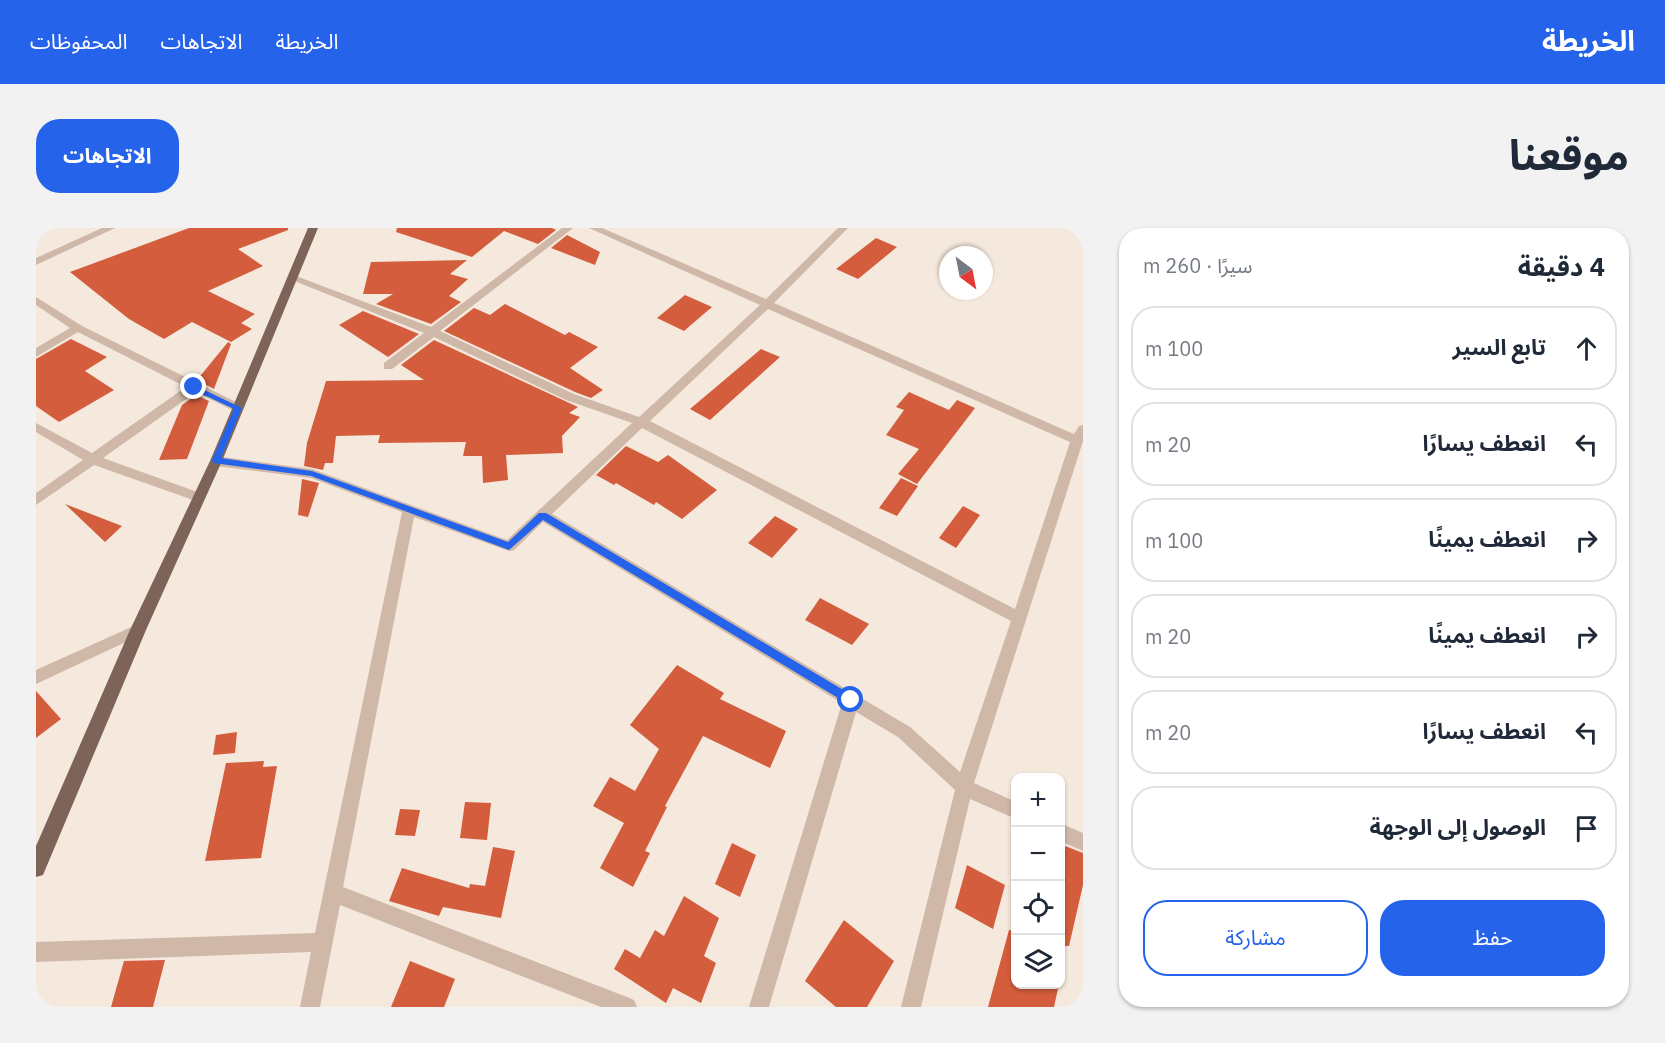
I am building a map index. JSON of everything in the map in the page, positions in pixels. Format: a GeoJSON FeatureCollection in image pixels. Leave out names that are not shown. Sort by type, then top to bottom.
{"type":"FeatureCollection","features":[{"type":"Feature","properties":{"kind":"main road"},"geometry":{"type":"LineString","coordinates":[[36,868],[138,630],[216,460],[313,228]]}},
{"type":"Feature","properties":{"kind":"street"},"geometry":{"type":"LineString","coordinates":[[36,262],[110,228]]}},
{"type":"Feature","properties":{"kind":"street"},"geometry":{"type":"LineString","coordinates":[[388,366],[568,228]]}},
{"type":"Feature","properties":{"kind":"street"},"geometry":{"type":"LineString","coordinates":[[594,228],[767,304],[1080,434],[964,787],[911,1007]]}},
{"type":"Feature","properties":{"kind":"street"},"geometry":{"type":"LineString","coordinates":[[216,460],[312,474],[509,546],[767,304],[843,228]]}},
{"type":"Feature","properties":{"kind":"street"},"geometry":{"type":"LineString","coordinates":[[292,278],[433,332],[570,397],[641,422],[1019,618]]}},
{"type":"Feature","properties":{"kind":"street"},"geometry":{"type":"LineString","coordinates":[[36,300],[78,328],[238,408]]}},
{"type":"Feature","properties":{"kind":"street"},"geometry":{"type":"LineString","coordinates":[[36,353],[78,328]]}},
{"type":"Feature","properties":{"kind":"street"},"geometry":{"type":"LineString","coordinates":[[36,500],[194,387]]}},
{"type":"Feature","properties":{"kind":"street"},"geometry":{"type":"LineString","coordinates":[[36,427],[94,460],[198,496]]}},
{"type":"Feature","properties":{"kind":"street"},"geometry":{"type":"LineString","coordinates":[[310,1007],[409,509]]}},
{"type":"Feature","properties":{"kind":"street"},"geometry":{"type":"LineString","coordinates":[[543,515],[904,732],[964,787],[1011,809]]}},
{"type":"Feature","properties":{"kind":"street"},"geometry":{"type":"LineString","coordinates":[[36,677],[138,630]]}},
{"type":"Feature","properties":{"kind":"street"},"geometry":{"type":"LineString","coordinates":[[759,1007],[851,700]]}},
{"type":"Feature","properties":{"kind":"street"},"geometry":{"type":"LineString","coordinates":[[1065,834],[1083,842]]}},
{"type":"Feature","properties":{"kind":"street"},"geometry":{"type":"LineString","coordinates":[[333,893],[627,1007]]}},
{"type":"Feature","properties":{"kind":"street"},"geometry":{"type":"LineString","coordinates":[[36,952],[323,942]]}},
{"type":"Feature","properties":{"kind":"building"},"geometry":{"type":"Polygon","coordinates":[[[189,228],[288,228],[288,230],[238,249],[263,266],[208,291],[255,314],[241,323],[252,329],[231,342],[192,322],[164,339],[129,319],[70,272],[189,228]]]}},
{"type":"Feature","properties":{"kind":"building"},"geometry":{"type":"Polygon","coordinates":[[[397,228],[552,228],[556,230],[538,244],[504,231],[472,257],[396,232],[397,228]]]}},
{"type":"Feature","properties":{"kind":"building"},"geometry":{"type":"Polygon","coordinates":[[[567,235],[600,252],[595,265],[551,248],[567,235]]]}},
{"type":"Feature","properties":{"kind":"building"},"geometry":{"type":"Polygon","coordinates":[[[876,238],[897,247],[858,279],[836,269],[876,238]]]}},
{"type":"Feature","properties":{"kind":"building"},"geometry":{"type":"Polygon","coordinates":[[[467,260],[450,274],[468,279],[449,296],[461,302],[431,324],[376,304],[393,294],[363,294],[371,262],[467,260]]]}},
{"type":"Feature","properties":{"kind":"building"},"geometry":{"type":"Polygon","coordinates":[[[685,295],[712,307],[684,331],[657,318],[685,295]]]}},
{"type":"Feature","properties":{"kind":"building"},"geometry":{"type":"Polygon","coordinates":[[[505,304],[565,335],[569,332],[598,347],[570,368],[603,390],[591,398],[444,331],[474,308],[490,315],[505,304]]]}},
{"type":"Feature","properties":{"kind":"building"},"geometry":{"type":"Polygon","coordinates":[[[363,311],[419,334],[388,357],[339,325],[363,311]]]}},
{"type":"Feature","properties":{"kind":"building"},"geometry":{"type":"Polygon","coordinates":[[[71,339],[107,357],[85,371],[114,390],[59,422],[36,406],[36,359],[71,339]]]}},
{"type":"Feature","properties":{"kind":"building"},"geometry":{"type":"Polygon","coordinates":[[[434,340],[578,407],[569,413],[580,417],[562,436],[563,453],[506,455],[508,480],[483,483],[482,456],[463,456],[466,442],[378,443],[380,435],[336,436],[333,463],[325,463],[323,470],[304,466],[307,443],[326,381],[424,380],[401,365],[434,340]]]}},
{"type":"Feature","properties":{"kind":"building"},"geometry":{"type":"Polygon","coordinates":[[[228,342],[231,344],[214,389],[197,380],[228,342]]]}},
{"type":"Feature","properties":{"kind":"building"},"geometry":{"type":"Polygon","coordinates":[[[761,349],[780,357],[710,420],[690,409],[761,349]]]}},
{"type":"Feature","properties":{"kind":"building"},"geometry":{"type":"Polygon","coordinates":[[[909,392],[949,410],[957,400],[975,408],[917,484],[898,474],[919,449],[886,435],[904,410],[896,407],[909,392]]]}},
{"type":"Feature","properties":{"kind":"building"},"geometry":{"type":"Polygon","coordinates":[[[196,395],[209,401],[187,459],[159,460],[182,405],[196,395]]]}},
{"type":"Feature","properties":{"kind":"building"},"geometry":{"type":"Polygon","coordinates":[[[626,446],[658,462],[668,455],[717,490],[682,519],[656,502],[654,505],[616,483],[614,485],[596,475],[626,446]]]}},
{"type":"Feature","properties":{"kind":"building"},"geometry":{"type":"Polygon","coordinates":[[[901,478],[918,486],[897,516],[879,508],[901,478]]]}},
{"type":"Feature","properties":{"kind":"building"},"geometry":{"type":"Polygon","coordinates":[[[302,479],[319,483],[308,517],[298,515],[302,479]]]}},
{"type":"Feature","properties":{"kind":"building"},"geometry":{"type":"Polygon","coordinates":[[[65,504],[122,526],[105,542],[65,504]]]}},
{"type":"Feature","properties":{"kind":"building"},"geometry":{"type":"Polygon","coordinates":[[[963,506],[980,515],[956,548],[939,538],[963,506]]]}},
{"type":"Feature","properties":{"kind":"building"},"geometry":{"type":"Polygon","coordinates":[[[775,516],[798,529],[772,558],[748,543],[775,516]]]}},
{"type":"Feature","properties":{"kind":"building"},"geometry":{"type":"Polygon","coordinates":[[[820,598],[869,624],[852,645],[805,620],[820,598]]]}},
{"type":"Feature","properties":{"kind":"building"},"geometry":{"type":"Polygon","coordinates":[[[677,665],[724,693],[720,699],[786,731],[770,768],[703,736],[665,806],[667,807],[645,851],[650,853],[633,887],[600,868],[624,823],[593,806],[610,777],[635,791],[659,749],[630,725],[677,665]]]}},
{"type":"Feature","properties":{"kind":"building"},"geometry":{"type":"Polygon","coordinates":[[[36,691],[61,719],[36,738],[36,691]]]}},
{"type":"Feature","properties":{"kind":"building"},"geometry":{"type":"Polygon","coordinates":[[[237,732],[235,753],[213,755],[216,735],[237,732]]]}},
{"type":"Feature","properties":{"kind":"building"},"geometry":{"type":"Polygon","coordinates":[[[264,761],[263,767],[277,766],[261,858],[205,861],[226,763],[264,761]]]}},
{"type":"Feature","properties":{"kind":"building"},"geometry":{"type":"Polygon","coordinates":[[[465,802],[491,803],[487,840],[460,838],[465,802]]]}},
{"type":"Feature","properties":{"kind":"building"},"geometry":{"type":"Polygon","coordinates":[[[400,809],[420,810],[415,836],[395,835],[400,809]]]}},
{"type":"Feature","properties":{"kind":"building"},"geometry":{"type":"Polygon","coordinates":[[[732,843],[756,855],[740,897],[715,884],[732,843]]]}},
{"type":"Feature","properties":{"kind":"building"},"geometry":{"type":"Polygon","coordinates":[[[1065,846],[1083,853],[1083,885],[1069,946],[1065,946],[1065,846]]]}},
{"type":"Feature","properties":{"kind":"building"},"geometry":{"type":"Polygon","coordinates":[[[493,847],[515,851],[501,918],[443,907],[439,916],[389,901],[402,868],[469,888],[470,884],[485,886],[493,847]]]}},
{"type":"Feature","properties":{"kind":"building"},"geometry":{"type":"Polygon","coordinates":[[[967,865],[1005,885],[993,929],[955,908],[967,865]]]}},
{"type":"Feature","properties":{"kind":"building"},"geometry":{"type":"Polygon","coordinates":[[[684,896],[719,918],[704,956],[716,963],[701,1003],[673,988],[666,1003],[614,969],[625,949],[640,958],[655,930],[664,936],[684,896]]]}},
{"type":"Feature","properties":{"kind":"building"},"geometry":{"type":"Polygon","coordinates":[[[844,920],[894,961],[867,1007],[836,1007],[805,981],[844,920]]]}},
{"type":"Feature","properties":{"kind":"building"},"geometry":{"type":"Polygon","coordinates":[[[1009,930],[1011,930],[1011,989],[1058,989],[1054,1007],[988,1007],[1009,930]]]}},
{"type":"Feature","properties":{"kind":"building"},"geometry":{"type":"Polygon","coordinates":[[[165,960],[153,1007],[111,1007],[124,961],[165,960]]]}},
{"type":"Feature","properties":{"kind":"building"},"geometry":{"type":"Polygon","coordinates":[[[410,961],[455,979],[444,1007],[391,1007],[410,961]]]}},
{"type":"Feature","properties":{"kind":"route"},"geometry":{"type":"LineString","coordinates":[[194,387],[238,408],[216,460],[312,474],[509,546],[543,515],[851,700]]}}]}
